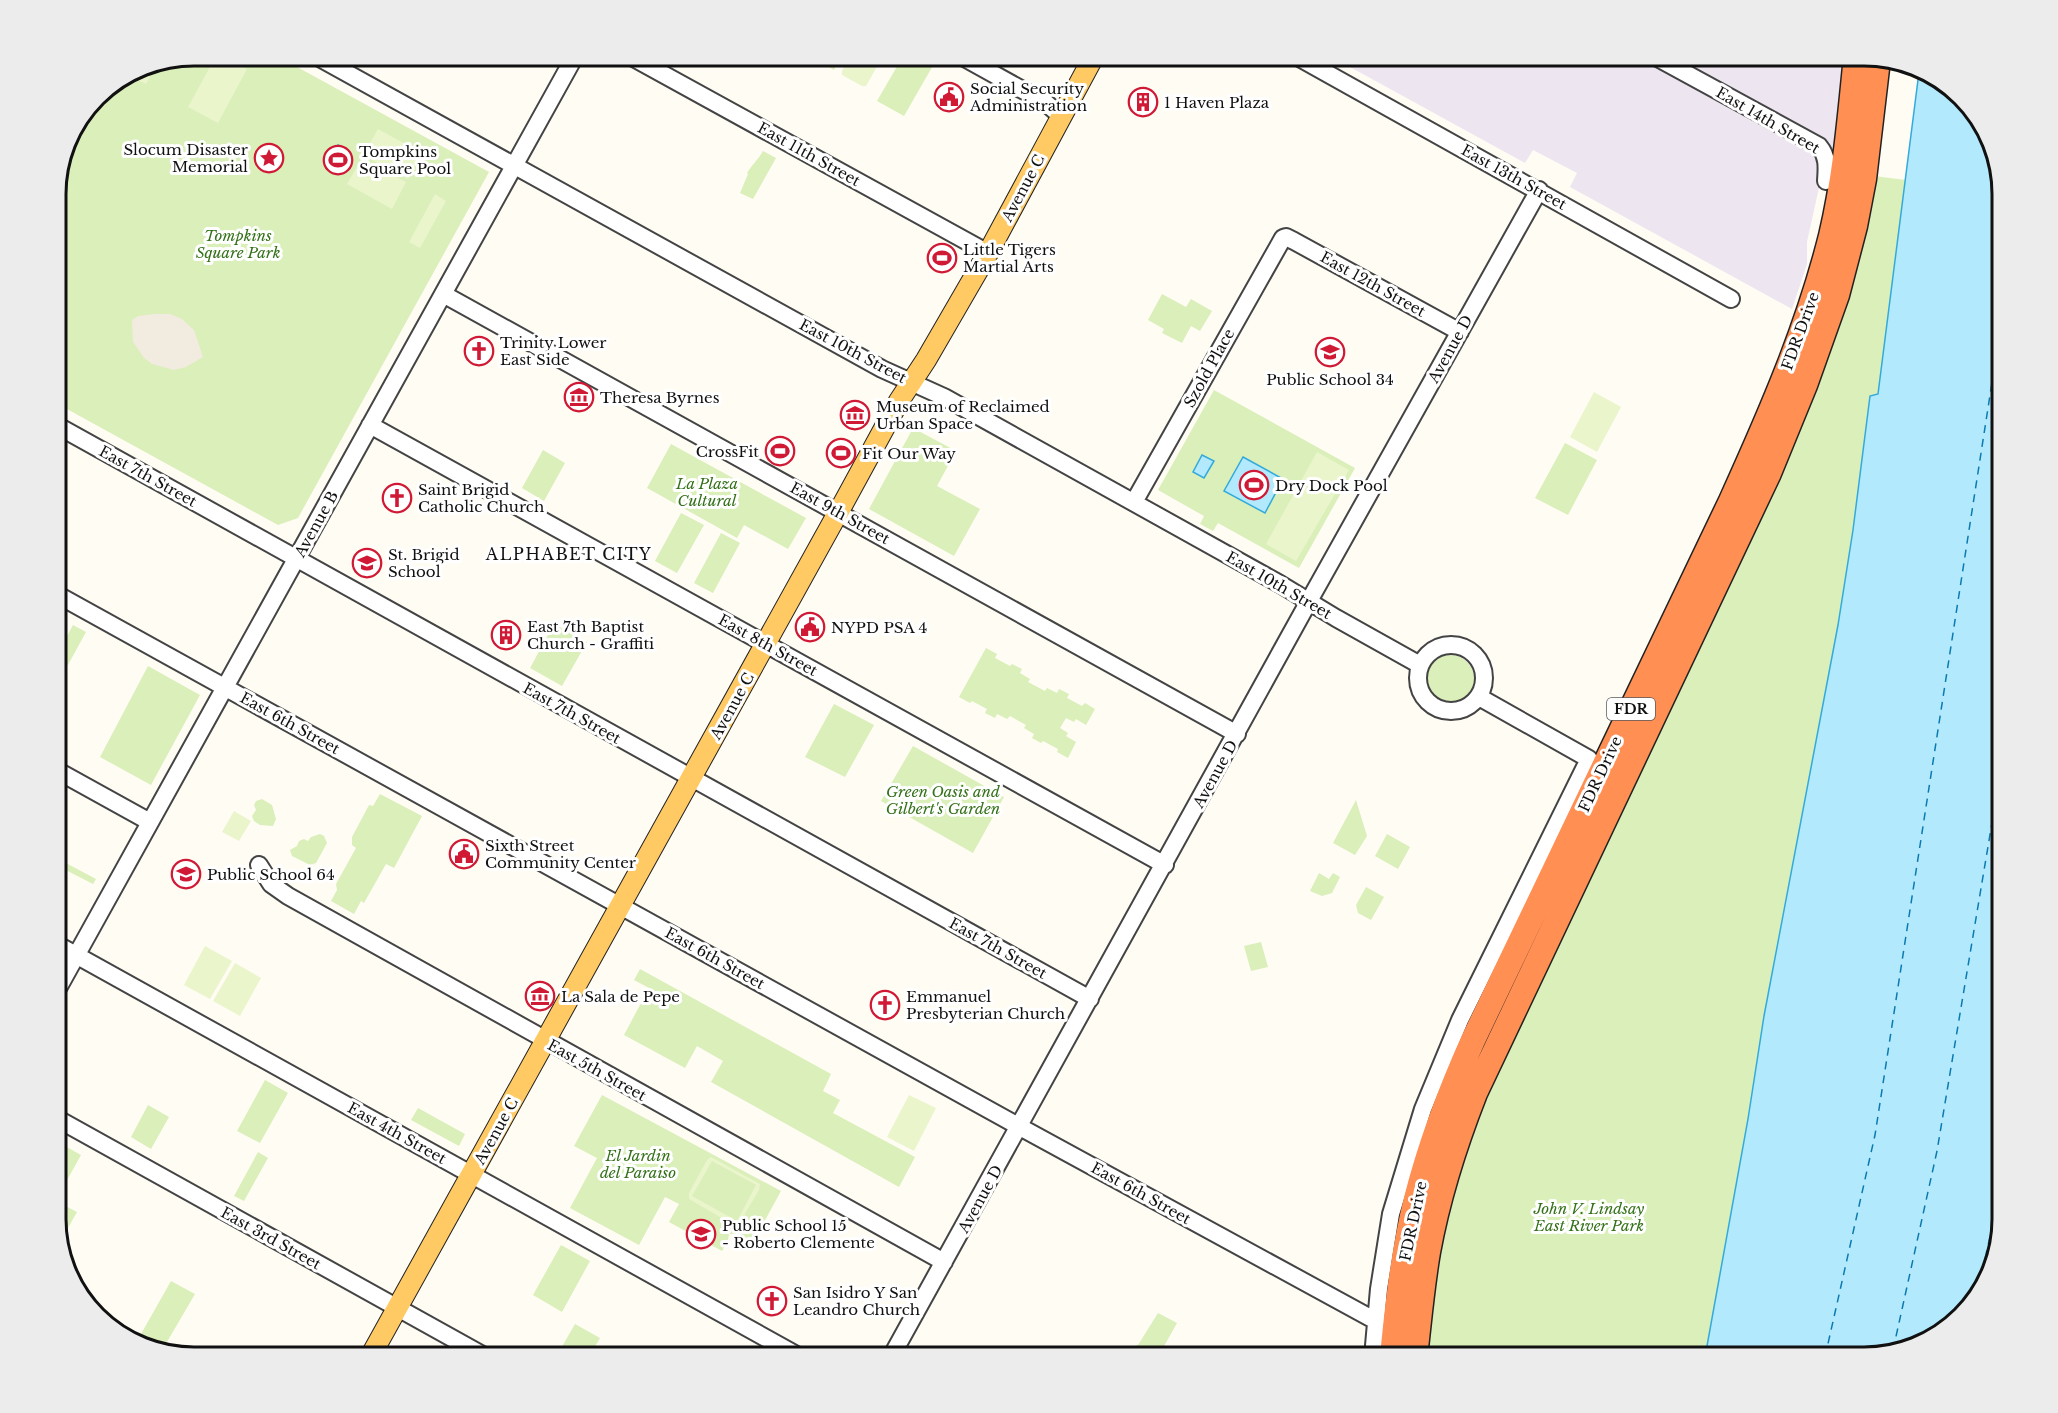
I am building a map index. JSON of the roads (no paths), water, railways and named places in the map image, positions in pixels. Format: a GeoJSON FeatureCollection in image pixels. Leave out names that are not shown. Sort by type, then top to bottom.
{"type":"FeatureCollection","features":[{"type":"Feature","properties":{"kind":"highway","name":"FDR Drive"},"geometry":{"type":"LineString","coordinates":[[1393,1347],[1402,1270],[1416,1200],[1437,1129],[1454,1084],[1731,501],[1770,413],[1804,324],[1825,258],[1839,196],[1855,66]]}},
{"type":"Feature","properties":{"kind":"highway","name":"FDR Drive"},"geometry":{"type":"LineString","coordinates":[[1416,1347],[1423,1285],[1433,1228],[1452,1158],[1475,1093],[1769,473],[1822,340],[1844,271],[1859,209],[1877,67]]}},
{"type":"Feature","properties":{"kind":"main road","name":"Avenue C"},"geometry":{"type":"LineString","coordinates":[[376,1347],[839,512],[898,401],[988,253],[1089,66]]}},
{"type":"Feature","properties":{"kind":"street","name":"East 10th Street"},"geometry":{"type":"LineString","coordinates":[[334,66],[882,369],[944,397],[1420,665]]}},
{"type":"Feature","properties":{"kind":"street","name":"Avenue B"},"geometry":{"type":"LineString","coordinates":[[66,974],[569,66]]}},
{"type":"Feature","properties":{"kind":"street","name":"East 11th Street"},"geometry":{"type":"LineString","coordinates":[[648,66],[988,253]]}},
{"type":"Feature","properties":{"kind":"street"},"geometry":{"type":"LineString","coordinates":[[979,66],[1046,103],[1062,116]]}},
{"type":"Feature","properties":{"kind":"street","name":"East 13th Street"},"geometry":{"type":"LineString","coordinates":[[1314,66],[1539,190],[1731,300]]}},
{"type":"Feature","properties":{"kind":"street","name":"East 14th Street"},"geometry":{"type":"LineString","coordinates":[[1672,66],[1819,146],[1825,153],[1827,162],[1826,181]]}},
{"type":"Feature","properties":{"kind":"street","name":"Avenue D"},"geometry":{"type":"LineString","coordinates":[[897,1347],[1539,190]]}},
{"type":"Feature","properties":{"kind":"street","name":"East 12th Street"},"geometry":{"type":"LineString","coordinates":[[1286,237],[1460,332]]}},
{"type":"Feature","properties":{"kind":"street","name":"Szold Place"},"geometry":{"type":"LineString","coordinates":[[1134,502],[1283,238],[1286,237]]}},
{"type":"Feature","properties":{"kind":"street","name":"East 9th Street"},"geometry":{"type":"LineString","coordinates":[[443,294],[1237,734]]}},
{"type":"Feature","properties":{"kind":"street","name":"East 8th Street"},"geometry":{"type":"LineString","coordinates":[[370,425],[1165,865]]}},
{"type":"Feature","properties":{"kind":"street","name":"East 7th Street"},"geometry":{"type":"LineString","coordinates":[[66,431],[1090,999]]}},
{"type":"Feature","properties":{"kind":"street","name":"East 6th Street"},"geometry":{"type":"LineString","coordinates":[[66,600],[1020,1127],[1376,1321]]}},
{"type":"Feature","properties":{"kind":"street"},"geometry":{"type":"LineString","coordinates":[[1449,645],[1464,648],[1478,658],[1481,665],[1484,676],[1479,697],[1465,709],[1454,712],[1436,708],[1426,701],[1420,692],[1418,682],[1420,665],[1428,655],[1441,647],[1449,645]]}},
{"type":"Feature","properties":{"kind":"street","name":"FDR Drive"},"geometry":{"type":"LineString","coordinates":[[1374,1347],[1379,1289],[1391,1214],[1423,1109],[1460,1020],[1589,759],[1479,697]]}},
{"type":"Feature","properties":{"kind":"street"},"geometry":{"type":"LineString","coordinates":[[66,776],[150,822]]}},
{"type":"Feature","properties":{"kind":"street","name":"East 5th Street"},"geometry":{"type":"LineString","coordinates":[[259,865],[271,884],[288,896],[944,1262]]}},
{"type":"Feature","properties":{"kind":"street","name":"East 4th Street"},"geometry":{"type":"LineString","coordinates":[[66,950],[780,1347]]}},
{"type":"Feature","properties":{"kind":"street","name":"East 3rd Street"},"geometry":{"type":"LineString","coordinates":[[66,1124],[467,1347]]}},
{"type":"Feature","properties":{"kind":"water"},"geometry":{"type":"Polygon","coordinates":[[[1918,78],[1948,98],[1970,123],[1979,137],[1991,177],[1991,1236],[1979,1276],[1966,1297],[1942,1321],[1913,1337],[1897,1343],[1864,1347],[1707,1347],[1764,1016],[1838,625],[1870,396],[1878,394],[1918,78]]]}},
{"type":"Feature","properties":{"kind":"water","name":"Tompkins Square Pool"},"geometry":{"type":"Polygon","coordinates":[[[338,145],[350,152],[338,174],[326,167],[338,145]]]}},
{"type":"Feature","properties":{"kind":"water"},"geometry":{"type":"Polygon","coordinates":[[[1202,455],[1214,461],[1204,478],[1193,472],[1202,455]]]}},
{"type":"Feature","properties":{"kind":"water","name":"Dry Dock Pool"},"geometry":{"type":"Polygon","coordinates":[[[1243,457],[1283,479],[1265,513],[1224,491],[1243,457]]]}},
{"type":"Feature","properties":{"kind":"place","name":"Social Security Administration"},"geometry":{"type":"Point","coordinates":[949,97]}},
{"type":"Feature","properties":{"kind":"place","name":"1 Haven Plaza"},"geometry":{"type":"Point","coordinates":[1143,102]}},
{"type":"Feature","properties":{"kind":"place","name":"Slocum Disaster Memorial"},"geometry":{"type":"Point","coordinates":[269,158]}},
{"type":"Feature","properties":{"kind":"place","name":"Tompkins Square Pool"},"geometry":{"type":"Point","coordinates":[338,160]}},
{"type":"Feature","properties":{"kind":"place","name":"Little Tigers Martial Arts"},"geometry":{"type":"Point","coordinates":[942,258]}},
{"type":"Feature","properties":{"kind":"place","name":"Trinity Lower East Side"},"geometry":{"type":"Point","coordinates":[479,351]}},
{"type":"Feature","properties":{"kind":"place","name":"Public School 34"},"geometry":{"type":"Point","coordinates":[1330,352]}},
{"type":"Feature","properties":{"kind":"place","name":"Theresa Byrnes"},"geometry":{"type":"Point","coordinates":[579,397]}},
{"type":"Feature","properties":{"kind":"place","name":"Museum of Reclaimed Urban Space"},"geometry":{"type":"Point","coordinates":[855,415]}},
{"type":"Feature","properties":{"kind":"place","name":"CrossFit"},"geometry":{"type":"Point","coordinates":[780,451]}},
{"type":"Feature","properties":{"kind":"place","name":"Fit Our Way"},"geometry":{"type":"Point","coordinates":[841,453]}},
{"type":"Feature","properties":{"kind":"place","name":"Dry Dock Pool"},"geometry":{"type":"Point","coordinates":[1254,485]}},
{"type":"Feature","properties":{"kind":"place","name":"Saint Brigid Catholic Church"},"geometry":{"type":"Point","coordinates":[397,498]}},
{"type":"Feature","properties":{"kind":"place","name":"St. Brigid School"},"geometry":{"type":"Point","coordinates":[367,563]}},
{"type":"Feature","properties":{"kind":"place","name":"NYPD PSA 4"},"geometry":{"type":"Point","coordinates":[810,627]}},
{"type":"Feature","properties":{"kind":"place","name":"East 7th Baptist Church - Graffiti"},"geometry":{"type":"Point","coordinates":[506,635]}},
{"type":"Feature","properties":{"kind":"place","name":"Sixth Street Community Center"},"geometry":{"type":"Point","coordinates":[464,854]}},
{"type":"Feature","properties":{"kind":"place","name":"Public School 64"},"geometry":{"type":"Point","coordinates":[186,874]}},
{"type":"Feature","properties":{"kind":"place","name":"La Sala de Pepe"},"geometry":{"type":"Point","coordinates":[540,996]}},
{"type":"Feature","properties":{"kind":"place","name":"Emmanuel Presbyterian Church"},"geometry":{"type":"Point","coordinates":[885,1005]}},
{"type":"Feature","properties":{"kind":"place","name":"Public School 15 - Roberto Clemente"},"geometry":{"type":"Point","coordinates":[701,1234]}},
{"type":"Feature","properties":{"kind":"place","name":"San Isidro Y San Leandro Church"},"geometry":{"type":"Point","coordinates":[772,1301]}},
{"type":"Feature","properties":{"kind":"district","name":"ALPHABET CITY"},"geometry":{"type":"Point","coordinates":[569,554]}},
{"type":"Feature","properties":{"kind":"park label","name":"Tompkins Square Park"},"geometry":{"type":"Point","coordinates":[238,244]}},
{"type":"Feature","properties":{"kind":"park label","name":"La Plaza Cultural"},"geometry":{"type":"Point","coordinates":[707,492]}},
{"type":"Feature","properties":{"kind":"park label","name":"Green Oasis and Gilbert's Garden"},"geometry":{"type":"Point","coordinates":[943,800]}},
{"type":"Feature","properties":{"kind":"park label","name":"El Jardin del Paraiso"},"geometry":{"type":"Point","coordinates":[638,1164]}},
{"type":"Feature","properties":{"kind":"park label","name":"John V. Lindsay East River Park"},"geometry":{"type":"Point","coordinates":[1589,1216]}}]}
